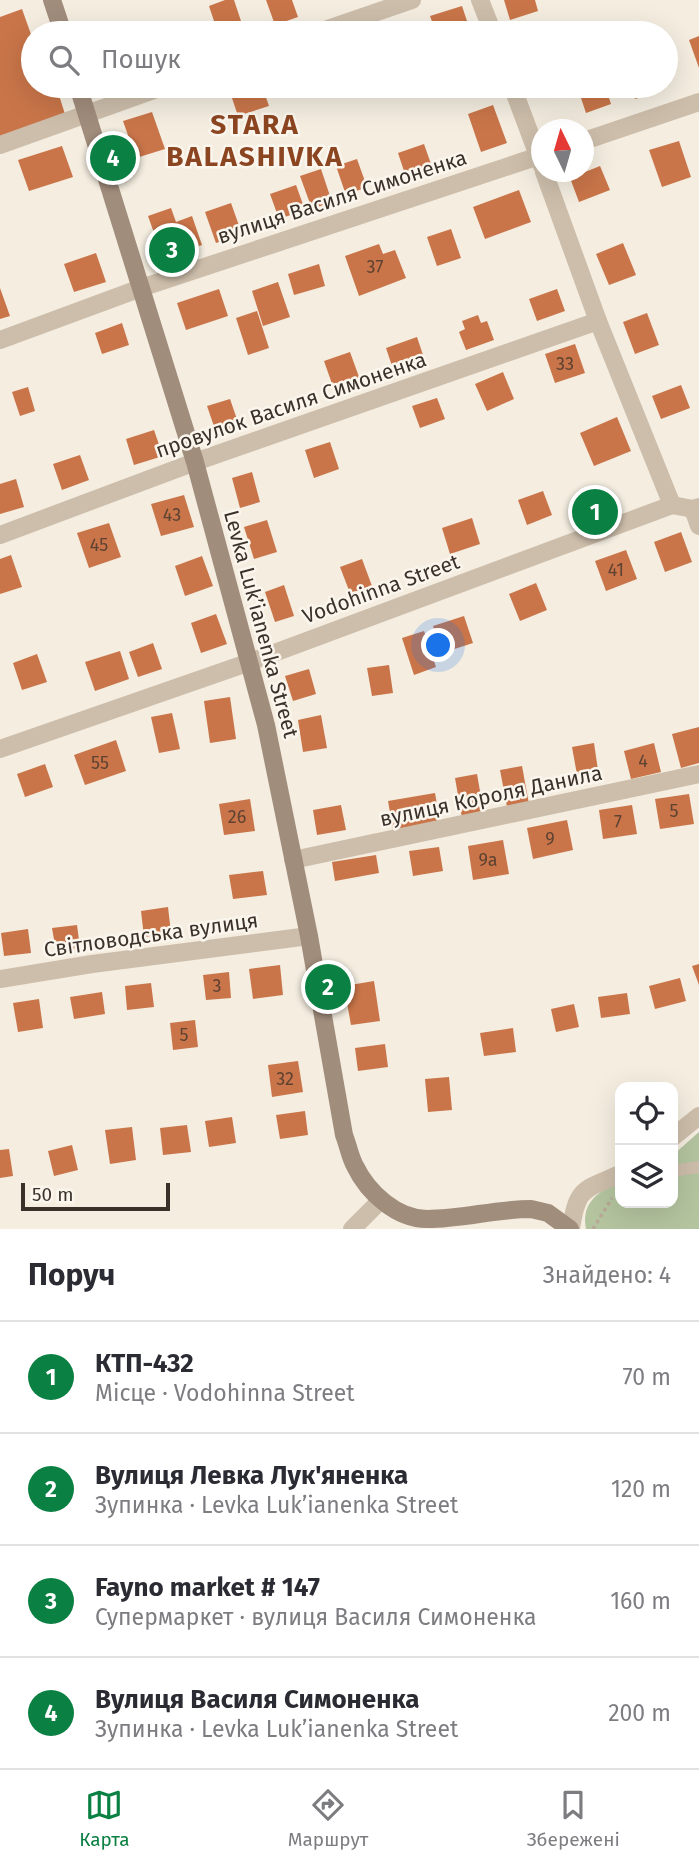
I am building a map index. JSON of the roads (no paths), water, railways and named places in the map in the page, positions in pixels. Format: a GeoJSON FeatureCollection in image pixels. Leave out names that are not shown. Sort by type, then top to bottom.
{"type":"FeatureCollection","features":[{"type":"Feature","properties":{"kind":"street"},"geometry":{"type":"LineString","coordinates":[[52,0],[58,21]]}},
{"type":"Feature","properties":{"kind":"street"},"geometry":{"type":"LineString","coordinates":[[351,21],[412,0]]}},
{"type":"Feature","properties":{"kind":"street"},"geometry":{"type":"LineString","coordinates":[[481,0],[489,21]]}},
{"type":"Feature","properties":{"kind":"street","name":"Levka Lukʼianenka Street"},"geometry":{"type":"LineString","coordinates":[[82,98],[195,462],[250,662],[266,725],[309,936],[344,1135],[355,1166],[381,1200],[407,1216],[426,1219],[531,1209],[548,1213],[570,1229]]}},
{"type":"Feature","properties":{"kind":"street"},"geometry":{"type":"LineString","coordinates":[[0,145],[130,98]]}},
{"type":"Feature","properties":{"kind":"street"},"geometry":{"type":"LineString","coordinates":[[517,98],[531,136]]}},
{"type":"Feature","properties":{"kind":"street"},"geometry":{"type":"LineString","coordinates":[[594,137],[699,102]]}},
{"type":"Feature","properties":{"kind":"street","name":"вулиця Василя Симоненка"},"geometry":{"type":"LineString","coordinates":[[0,340],[141,288],[531,165]]}},
{"type":"Feature","properties":{"kind":"street"},"geometry":{"type":"LineString","coordinates":[[548,182],[598,321],[672,505],[697,514]]}},
{"type":"Feature","properties":{"kind":"street","name":"провулок Василя Симоненка"},"geometry":{"type":"LineString","coordinates":[[0,535],[195,462],[598,321]]}},
{"type":"Feature","properties":{"kind":"street","name":"Vodohinna Street"},"geometry":{"type":"LineString","coordinates":[[0,749],[250,662],[672,505]]}},
{"type":"Feature","properties":{"kind":"street","name":"вулиця Короля Данила"},"geometry":{"type":"LineString","coordinates":[[293,860],[699,774]]}},
{"type":"Feature","properties":{"kind":"street","name":"Світловодська вулиця"},"geometry":{"type":"LineString","coordinates":[[0,979],[92,964],[309,936]]}},
{"type":"Feature","properties":{"kind":"street"},"geometry":{"type":"LineString","coordinates":[[678,1133],[699,1116]]}},
{"type":"Feature","properties":{"kind":"street"},"geometry":{"type":"LineString","coordinates":[[570,1229],[575,1203],[584,1189],[615,1176]]}},
{"type":"Feature","properties":{"kind":"street"},"geometry":{"type":"LineString","coordinates":[[352,1229],[381,1200]]}},
{"type":"Feature","properties":{"kind":"lane"},"geometry":{"type":"LineString","coordinates":[[678,1170],[699,1167]]}},
{"type":"Feature","properties":{"kind":"place","name":"Вулиця Василя Симоненка"},"geometry":{"type":"Point","coordinates":[113,158]}},
{"type":"Feature","properties":{"kind":"place","name":"Fayno market # 147"},"geometry":{"type":"Point","coordinates":[172,250]}},
{"type":"Feature","properties":{"kind":"place","name":"КТП-432"},"geometry":{"type":"Point","coordinates":[595,512]}},
{"type":"Feature","properties":{"kind":"place","name":"Вулиця Левка Лук'яненка"},"geometry":{"type":"Point","coordinates":[328,987]}},
{"type":"Feature","properties":{"kind":"district","name":"STARA BALASHIVKA"},"geometry":{"type":"Point","coordinates":[255,140]}}]}
